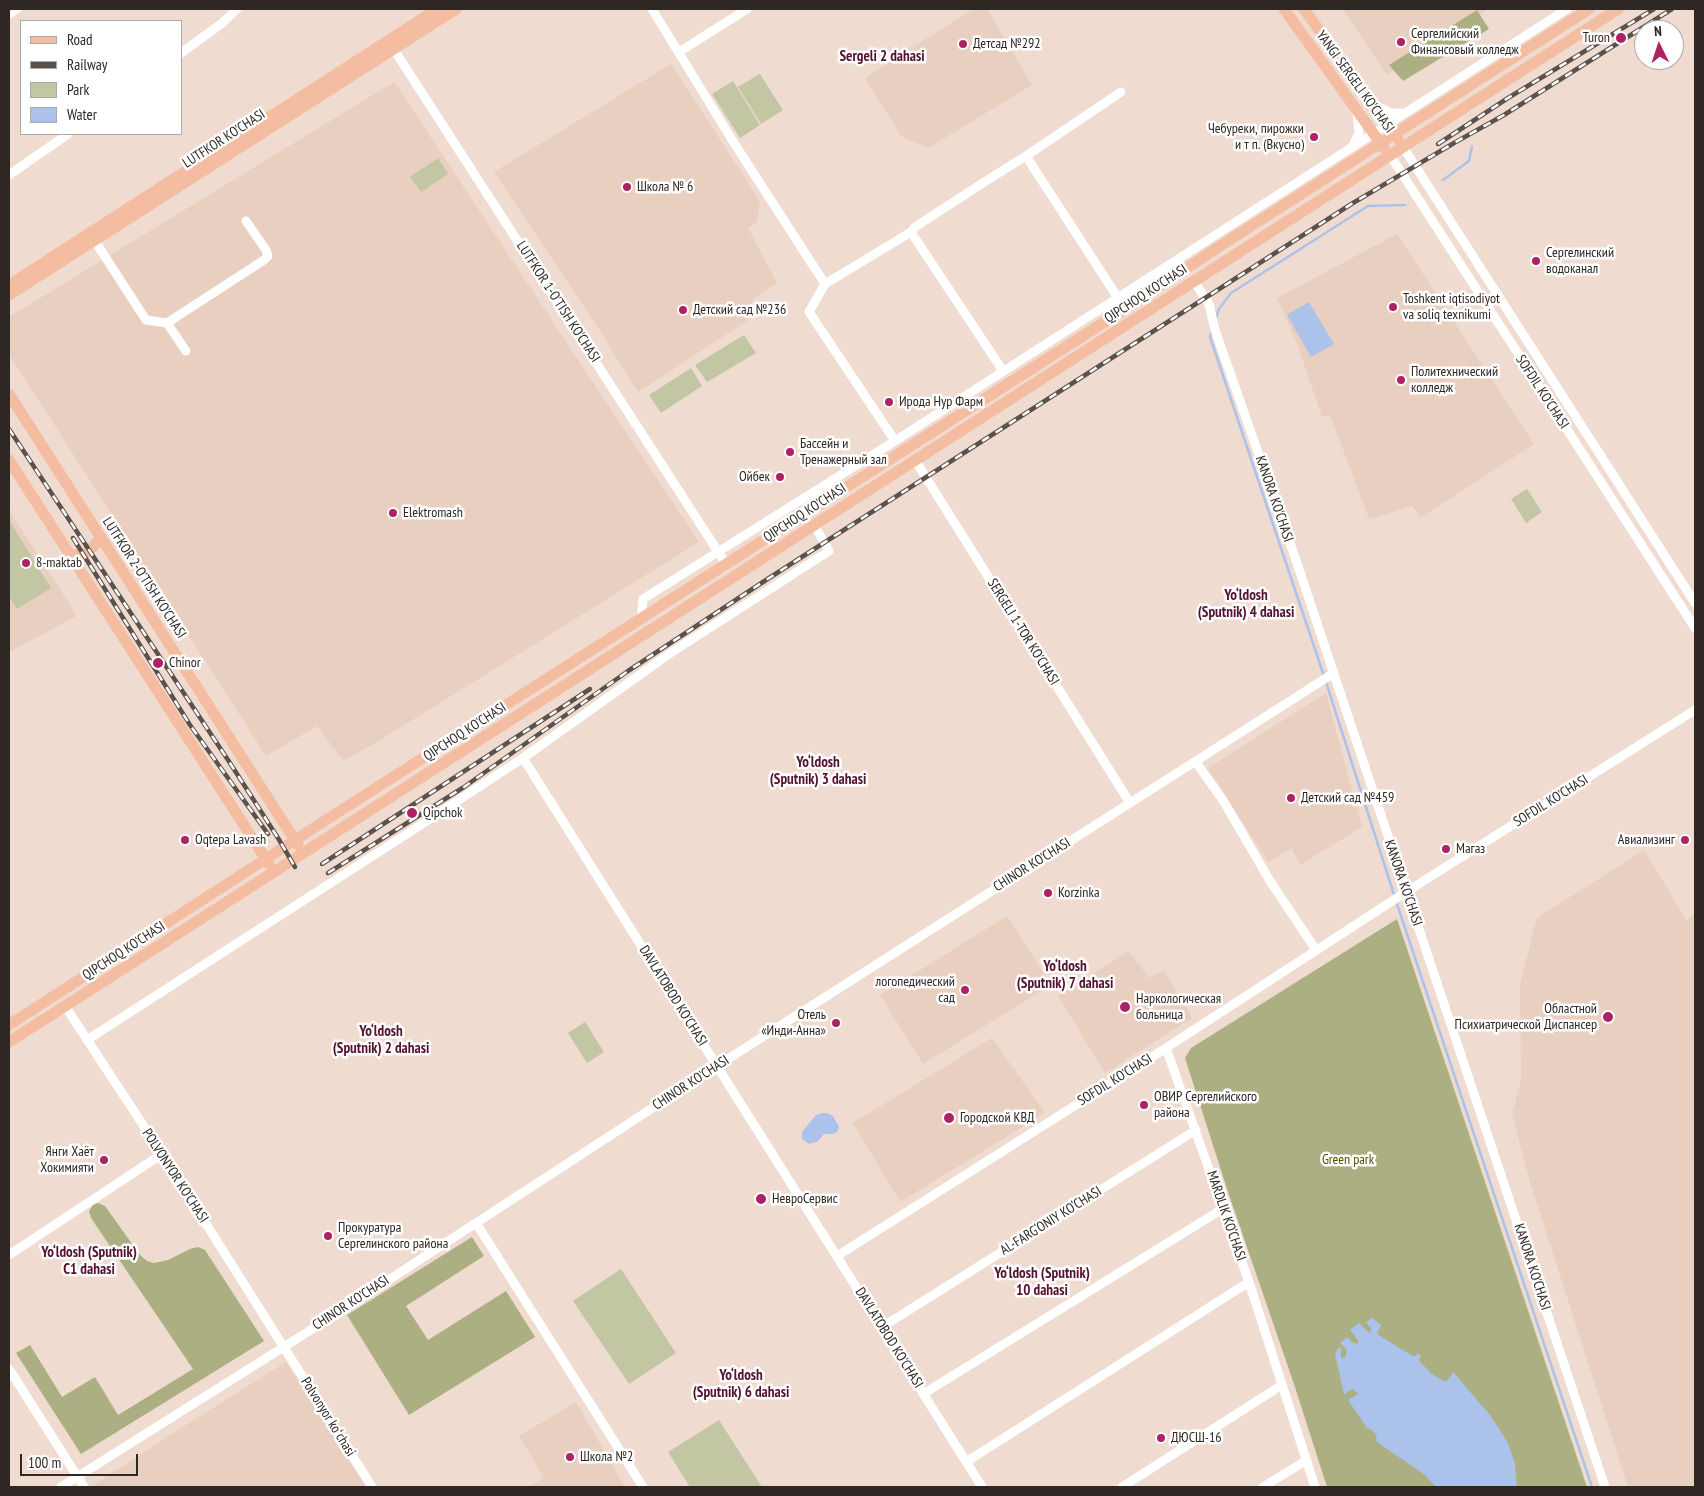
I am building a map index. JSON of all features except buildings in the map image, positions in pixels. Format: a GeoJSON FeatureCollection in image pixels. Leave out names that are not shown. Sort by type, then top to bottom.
{"type":"FeatureCollection","features":[{"type":"Feature","properties":{"kind":"main road","name":"LUTFKOR KO'CHASI"},"geometry":{"type":"LineString","coordinates":[[391,45],[437,9]]}},
{"type":"Feature","properties":{"kind":"main road","name":"LUTFKOR KO'CHASI"},"geometry":{"type":"LineString","coordinates":[[9,285],[92,236],[391,45],[456,9]]}},
{"type":"Feature","properties":{"kind":"main road","name":"YANGI SERGELI KO'CHASI"},"geometry":{"type":"LineString","coordinates":[[1284,9],[1390,155]]}},
{"type":"Feature","properties":{"kind":"main road","name":"YANGI SERGELI KO'CHASI"},"geometry":{"type":"LineString","coordinates":[[1304,9],[1404,146]]}},
{"type":"Feature","properties":{"kind":"main road","name":"QIPCHOQ KO'CHASI"},"geometry":{"type":"LineString","coordinates":[[9,1025],[831,496],[1126,309],[1377,138],[1589,9]]}},
{"type":"Feature","properties":{"kind":"main road","name":"QIPCHOQ KO'CHASI"},"geometry":{"type":"LineString","coordinates":[[9,1042],[1618,9]]}},
{"type":"Feature","properties":{"kind":"main road"},"geometry":{"type":"LineString","coordinates":[[1553,32],[1562,45]]}},
{"type":"Feature","properties":{"kind":"main road","name":"YANGI SERGELI KO'CHASI"},"geometry":{"type":"LineString","coordinates":[[1390,155],[1391,129]]}},
{"type":"Feature","properties":{"kind":"main road","name":"LUTFKOR KO'CHASI"},"geometry":{"type":"LineString","coordinates":[[9,295],[92,236]]}},
{"type":"Feature","properties":{"kind":"main road"},"geometry":{"type":"LineString","coordinates":[[1214,250],[1223,263]]}},
{"type":"Feature","properties":{"kind":"main road","name":"LUTFKOR 2-O'TISH KO'CHASI"},"geometry":{"type":"LineString","coordinates":[[9,394],[304,853]]}},
{"type":"Feature","properties":{"kind":"main road"},"geometry":{"type":"LineString","coordinates":[[9,460],[274,872]]}},
{"type":"Feature","properties":{"kind":"main road"},"geometry":{"type":"LineString","coordinates":[[831,496],[839,509]]}},
{"type":"Feature","properties":{"kind":"main road"},"geometry":{"type":"LineString","coordinates":[[71,556],[88,552],[101,538]]}},
{"type":"Feature","properties":{"kind":"main road"},"geometry":{"type":"LineString","coordinates":[[641,619],[649,631]]}},
{"type":"Feature","properties":{"kind":"main road"},"geometry":{"type":"LineString","coordinates":[[430,754],[438,767]]}},
{"type":"Feature","properties":{"kind":"main road"},"geometry":{"type":"LineString","coordinates":[[74,983],[82,996]]}},
{"type":"Feature","properties":{"kind":"street"},"geometry":{"type":"LineString","coordinates":[[9,14],[17,9]]}},
{"type":"Feature","properties":{"kind":"street"},"geometry":{"type":"LineString","coordinates":[[182,52],[221,24],[237,9]]}},
{"type":"Feature","properties":{"kind":"street"},"geometry":{"type":"LineString","coordinates":[[652,9],[734,143],[825,284]]}},
{"type":"Feature","properties":{"kind":"street"},"geometry":{"type":"LineString","coordinates":[[679,52],[747,9]]}},
{"type":"Feature","properties":{"kind":"street","name":"QIPCHOQ KO'CHASI"},"geometry":{"type":"LineString","coordinates":[[1391,129],[1405,113],[1567,9]]}},
{"type":"Feature","properties":{"kind":"street","name":"LUTFKOR 1-O'TISH KO'CHASI"},"geometry":{"type":"LineString","coordinates":[[391,45],[726,564]]}},
{"type":"Feature","properties":{"kind":"street"},"geometry":{"type":"LineString","coordinates":[[895,441],[809,312],[825,284],[911,232],[915,227],[1121,92]]}},
{"type":"Feature","properties":{"kind":"street"},"geometry":{"type":"LineString","coordinates":[[1371,101],[1385,111],[1405,113]]}},
{"type":"Feature","properties":{"kind":"street"},"geometry":{"type":"LineString","coordinates":[[1352,147],[1358,134],[1359,120],[1357,110]]}},
{"type":"Feature","properties":{"kind":"street"},"geometry":{"type":"LineString","coordinates":[[9,175],[67,135]]}},
{"type":"Feature","properties":{"kind":"street","name":"QIPCHOQ KO'CHASI"},"geometry":{"type":"LineString","coordinates":[[641,619],[643,600],[895,441],[1352,147],[1377,138]]}},
{"type":"Feature","properties":{"kind":"street","name":"SOFDIL KO'CHASI"},"geometry":{"type":"LineString","coordinates":[[1404,146],[1695,603]]}},
{"type":"Feature","properties":{"kind":"street","name":"SOFDIL KO'CHASI"},"geometry":{"type":"LineString","coordinates":[[1390,155],[1695,628]]}},
{"type":"Feature","properties":{"kind":"street"},"geometry":{"type":"LineString","coordinates":[[1026,156],[1118,298]]}},
{"type":"Feature","properties":{"kind":"street"},"geometry":{"type":"LineString","coordinates":[[1411,188],[1424,179]]}},
{"type":"Feature","properties":{"kind":"street"},"geometry":{"type":"LineString","coordinates":[[92,236],[146,320],[167,323],[250,270],[268,256],[266,250],[246,222]]}},
{"type":"Feature","properties":{"kind":"street"},"geometry":{"type":"LineString","coordinates":[[911,232],[1003,371]]}},
{"type":"Feature","properties":{"kind":"street","name":"KANORA KO'CHASI"},"geometry":{"type":"LineString","coordinates":[[1194,281],[1209,304],[1214,326],[1290,545],[1328,677],[1406,892],[1605,1487]]}},
{"type":"Feature","properties":{"kind":"street"},"geometry":{"type":"LineString","coordinates":[[167,323],[186,351]]}},
{"type":"Feature","properties":{"kind":"street"},"geometry":{"type":"LineString","coordinates":[[1553,408],[1565,400]]}},
{"type":"Feature","properties":{"kind":"street","name":"SERGELI 1-TOR KO'CHASI"},"geometry":{"type":"LineString","coordinates":[[915,460],[1130,804]]}},
{"type":"Feature","properties":{"kind":"street"},"geometry":{"type":"LineString","coordinates":[[87,1040],[523,758],[669,654],[829,551],[814,525]]}},
{"type":"Feature","properties":{"kind":"street","name":"CHINOR KO'CHASI"},"geometry":{"type":"LineString","coordinates":[[61,1487],[283,1347],[717,1066],[1328,677]]}},
{"type":"Feature","properties":{"kind":"street","name":"SOFDIL KO'CHASI"},"geometry":{"type":"LineString","coordinates":[[836,1256],[1695,710]]}},
{"type":"Feature","properties":{"kind":"street","name":"DAVLATOBOD KO'CHASI"},"geometry":{"type":"LineString","coordinates":[[523,758],[982,1487]]}},
{"type":"Feature","properties":{"kind":"street"},"geometry":{"type":"LineString","coordinates":[[1196,762],[1224,802],[1270,881],[1316,950]]}},
{"type":"Feature","properties":{"kind":"street","name":"POLVONYOR KO'CHASI"},"geometry":{"type":"LineString","coordinates":[[65,1006],[162,1154],[283,1347]]}},
{"type":"Feature","properties":{"kind":"street","name":"MARDLIK KO‘CHASI"},"geometry":{"type":"LineString","coordinates":[[1166,1048],[1250,1282],[1315,1487]]}},
{"type":"Feature","properties":{"kind":"street","name":"AL-FARG‘ONIY KO‘CHASI"},"geometry":{"type":"LineString","coordinates":[[882,1327],[1196,1130]]}},
{"type":"Feature","properties":{"kind":"street"},"geometry":{"type":"LineString","coordinates":[[9,1254],[162,1154]]}},
{"type":"Feature","properties":{"kind":"street"},"geometry":{"type":"LineString","coordinates":[[923,1394],[1224,1208]]}},
{"type":"Feature","properties":{"kind":"street"},"geometry":{"type":"LineString","coordinates":[[476,1223],[643,1487]]}},
{"type":"Feature","properties":{"kind":"street"},"geometry":{"type":"LineString","coordinates":[[966,1462],[1250,1282]]}},
{"type":"Feature","properties":{"kind":"street","name":"Polvonyor koʻchasi"},"geometry":{"type":"LineString","coordinates":[[283,1347],[372,1487]]}},
{"type":"Feature","properties":{"kind":"street"},"geometry":{"type":"LineString","coordinates":[[9,1369],[84,1487]]}},
{"type":"Feature","properties":{"kind":"street"},"geometry":{"type":"LineString","coordinates":[[1122,1487],[1282,1385]]}},
{"type":"Feature","properties":{"kind":"street"},"geometry":{"type":"LineString","coordinates":[[1263,1487],[1307,1460]]}},
{"type":"Feature","properties":{"kind":"shaded area","name":"Детсад №292"},"geometry":{"type":"Polygon","coordinates":[[[973,9],[987,9],[1032,85],[928,148],[902,137],[865,78],[973,9]]]}},
{"type":"Feature","properties":{"kind":"shaded area","name":"Сергелийский Финансовый колледж"},"geometry":{"type":"Polygon","coordinates":[[[1343,9],[1488,9],[1387,75],[1343,9]]]}},
{"type":"Feature","properties":{"kind":"shaded area","name":"Школа № 6"},"geometry":{"type":"Polygon","coordinates":[[[671,64],[760,201],[757,222],[748,228],[777,283],[752,300],[747,321],[638,392],[595,323],[494,172],[671,64]]]}},
{"type":"Feature","properties":{"kind":"shaded area"},"geometry":{"type":"Polygon","coordinates":[[[394,82],[699,542],[377,742],[343,761],[317,726],[266,756],[9,354],[9,317],[394,82]]]}},
{"type":"Feature","properties":{"kind":"shaded area","name":"Политехнический колледж"},"geometry":{"type":"Polygon","coordinates":[[[1397,234],[1534,444],[1420,518],[1413,506],[1369,519],[1330,415],[1322,417],[1298,346],[1277,298],[1397,234]]]}},
{"type":"Feature","properties":{"kind":"shaded area","name":"8-maktab"},"geometry":{"type":"Polygon","coordinates":[[[9,510],[77,616],[9,652],[9,510]]]}},
{"type":"Feature","properties":{"kind":"shaded area","name":"Детский сад №459"},"geometry":{"type":"Polygon","coordinates":[[[1326,693],[1362,827],[1300,865],[1292,848],[1268,862],[1208,768],[1326,693]]]}},
{"type":"Feature","properties":{"kind":"shaded area"},"geometry":{"type":"Polygon","coordinates":[[[1644,850],[1686,920],[1695,914],[1695,1487],[1628,1487],[1530,1182],[1512,1114],[1521,1081],[1520,984],[1537,918],[1644,850]]]}},
{"type":"Feature","properties":{"kind":"shaded area","name":"логопедический сад"},"geometry":{"type":"Polygon","coordinates":[[[1007,916],[1051,985],[923,1064],[880,995],[1007,916]]]}},
{"type":"Feature","properties":{"kind":"shaded area","name":"Наркологическая больница"},"geometry":{"type":"Polygon","coordinates":[[[1129,951],[1149,978],[1164,970],[1192,1018],[1105,1073],[1058,996],[1129,951]]]}},
{"type":"Feature","properties":{"kind":"shaded area","name":"Городской КВД"},"geometry":{"type":"Polygon","coordinates":[[[992,1038],[1045,1113],[900,1202],[853,1123],[992,1038]]]}},
{"type":"Feature","properties":{"kind":"shaded area"},"geometry":{"type":"Polygon","coordinates":[[[286,1362],[366,1487],[91,1487],[170,1435],[286,1362]]]}},
{"type":"Feature","properties":{"kind":"shaded area","name":"Школа №2"},"geometry":{"type":"Polygon","coordinates":[[[576,1402],[625,1487],[530,1487],[544,1478],[519,1436],[576,1402]]]}},
{"type":"Feature","properties":{"kind":"green space"},"geometry":{"type":"Polygon","coordinates":[[[1477,10],[1489,29],[1403,81],[1389,65],[1477,10]]]}},
{"type":"Feature","properties":{"kind":"green space"},"geometry":{"type":"Polygon","coordinates":[[[760,74],[783,110],[761,124],[738,87],[760,74]]]}},
{"type":"Feature","properties":{"kind":"green space"},"geometry":{"type":"Polygon","coordinates":[[[733,81],[760,125],[740,138],[712,94],[733,81]]]}},
{"type":"Feature","properties":{"kind":"green space"},"geometry":{"type":"Polygon","coordinates":[[[438,158],[448,174],[421,192],[410,177],[438,158]]]}},
{"type":"Feature","properties":{"kind":"green space"},"geometry":{"type":"Polygon","coordinates":[[[744,335],[756,353],[707,382],[695,365],[744,335]]]}},
{"type":"Feature","properties":{"kind":"green space"},"geometry":{"type":"Polygon","coordinates":[[[691,368],[702,386],[661,413],[649,395],[691,368]]]}},
{"type":"Feature","properties":{"kind":"green space"},"geometry":{"type":"Polygon","coordinates":[[[1527,489],[1542,512],[1526,523],[1511,499],[1527,489]]]}},
{"type":"Feature","properties":{"kind":"green space"},"geometry":{"type":"Polygon","coordinates":[[[9,520],[51,588],[17,609],[9,596],[9,520]]]}},
{"type":"Feature","properties":{"kind":"green space","name":"Green park"},"geometry":{"type":"Polygon","coordinates":[[[1397,919],[1587,1487],[1327,1487],[1229,1195],[1185,1058],[1191,1048],[1397,919]]]}},
{"type":"Feature","properties":{"kind":"green space"},"geometry":{"type":"Polygon","coordinates":[[[585,1022],[604,1052],[587,1063],[568,1033],[585,1022]]]}},
{"type":"Feature","properties":{"kind":"green space"},"geometry":{"type":"Polygon","coordinates":[[[98,1203],[105,1206],[140,1255],[147,1261],[154,1263],[168,1260],[198,1247],[205,1250],[264,1341],[81,1454],[16,1353],[30,1345],[62,1397],[95,1377],[118,1415],[193,1369],[91,1218],[89,1211],[93,1205],[98,1203]]]}},
{"type":"Feature","properties":{"kind":"green space"},"geometry":{"type":"Polygon","coordinates":[[[472,1237],[484,1256],[406,1306],[428,1340],[506,1291],[535,1337],[409,1415],[347,1315],[472,1237]]]}},
{"type":"Feature","properties":{"kind":"green space"},"geometry":{"type":"Polygon","coordinates":[[[621,1269],[676,1353],[629,1384],[573,1301],[621,1269]]]}},
{"type":"Feature","properties":{"kind":"green space"},"geometry":{"type":"Polygon","coordinates":[[[719,1420],[762,1487],[690,1487],[668,1452],[719,1420]]]}},
{"type":"Feature","properties":{"kind":"water"},"geometry":{"type":"Polygon","coordinates":[[[1309,302],[1334,344],[1311,357],[1287,315],[1309,302]]]}},
{"type":"Feature","properties":{"kind":"water"},"geometry":{"type":"Polygon","coordinates":[[[822,1113],[833,1116],[839,1127],[837,1132],[824,1134],[817,1142],[809,1144],[802,1139],[802,1132],[816,1115],[822,1113]]]}},
{"type":"Feature","properties":{"kind":"water"},"geometry":{"type":"Polygon","coordinates":[[[1372,1318],[1381,1325],[1377,1334],[1414,1357],[1418,1353],[1421,1356],[1420,1362],[1432,1374],[1447,1381],[1453,1372],[1490,1415],[1508,1443],[1515,1464],[1517,1487],[1436,1487],[1425,1475],[1377,1442],[1376,1435],[1367,1428],[1348,1400],[1358,1394],[1353,1389],[1344,1394],[1335,1354],[1339,1347],[1341,1349],[1341,1358],[1345,1358],[1347,1350],[1340,1343],[1347,1337],[1353,1343],[1358,1344],[1358,1340],[1350,1330],[1359,1323],[1371,1333],[1371,1329],[1366,1322],[1372,1318]]]}},
{"type":"Feature","properties":{"kind":"waterway"},"geometry":{"type":"LineString","coordinates":[[1443,180],[1469,161],[1472,146]]}},
{"type":"Feature","properties":{"kind":"waterway"},"geometry":{"type":"LineString","coordinates":[[1216,318],[1219,309],[1231,293],[1368,206],[1405,205]]}},
{"type":"Feature","properties":{"kind":"waterway"},"geometry":{"type":"LineString","coordinates":[[1212,331],[1210,337],[1324,676]]}},
{"type":"Feature","properties":{"kind":"waterway"},"geometry":{"type":"LineString","coordinates":[[1326,682],[1397,904],[1592,1487]]}},
{"type":"Feature","properties":{"kind":"railway"},"geometry":{"type":"LineString","coordinates":[[1438,144],[1508,98],[1654,9]]}},
{"type":"Feature","properties":{"kind":"railway"},"geometry":{"type":"LineString","coordinates":[[328,873],[464,787],[628,671],[766,580],[1353,203],[1504,115],[1672,9]]}},
{"type":"Feature","properties":{"kind":"railway"},"geometry":{"type":"LineString","coordinates":[[9,429],[230,763],[295,867]]}},
{"type":"Feature","properties":{"kind":"railway"},"geometry":{"type":"LineString","coordinates":[[73,538],[190,725],[268,834]]}},
{"type":"Feature","properties":{"kind":"railway"},"geometry":{"type":"LineString","coordinates":[[322,864],[590,689]]}},
{"type":"Feature","properties":{"kind":"place","name":"Turon"},"geometry":{"type":"Point","coordinates":[1621,38]}},
{"type":"Feature","properties":{"kind":"place","name":"Сергелийский Финансовый колледж"},"geometry":{"type":"Point","coordinates":[1401,42]}},
{"type":"Feature","properties":{"kind":"place","name":"Детсад №292"},"geometry":{"type":"Point","coordinates":[963,44]}},
{"type":"Feature","properties":{"kind":"place","name":"Чебуреки, пирожки и т п. (Вкусно)"},"geometry":{"type":"Point","coordinates":[1314,137]}},
{"type":"Feature","properties":{"kind":"place","name":"Школа № 6"},"geometry":{"type":"Point","coordinates":[627,187]}},
{"type":"Feature","properties":{"kind":"place","name":"Сергелинский водоканал"},"geometry":{"type":"Point","coordinates":[1536,261]}},
{"type":"Feature","properties":{"kind":"place","name":"Toshkent iqtisodiyot va soliq texnikumi"},"geometry":{"type":"Point","coordinates":[1393,307]}},
{"type":"Feature","properties":{"kind":"place","name":"Детский сад №236"},"geometry":{"type":"Point","coordinates":[683,310]}},
{"type":"Feature","properties":{"kind":"place","name":"Политехнический колледж"},"geometry":{"type":"Point","coordinates":[1401,380]}},
{"type":"Feature","properties":{"kind":"place","name":"Ирода Нур Фарм"},"geometry":{"type":"Point","coordinates":[889,402]}},
{"type":"Feature","properties":{"kind":"place","name":"Бассейн и Тренажерный зал"},"geometry":{"type":"Point","coordinates":[790,452]}},
{"type":"Feature","properties":{"kind":"place","name":"Ойбек"},"geometry":{"type":"Point","coordinates":[780,477]}},
{"type":"Feature","properties":{"kind":"place","name":"Elektromash"},"geometry":{"type":"Point","coordinates":[393,513]}},
{"type":"Feature","properties":{"kind":"place","name":"8-maktab"},"geometry":{"type":"Point","coordinates":[26,563]}},
{"type":"Feature","properties":{"kind":"place","name":"Chinor"},"geometry":{"type":"Point","coordinates":[158,663]}},
{"type":"Feature","properties":{"kind":"place","name":"Детский сад №459"},"geometry":{"type":"Point","coordinates":[1291,798]}},
{"type":"Feature","properties":{"kind":"place","name":"Qipchok"},"geometry":{"type":"Point","coordinates":[412,813]}},
{"type":"Feature","properties":{"kind":"place","name":"Oqtepa Lavash"},"geometry":{"type":"Point","coordinates":[185,840]}},
{"type":"Feature","properties":{"kind":"place","name":"Авиализинг"},"geometry":{"type":"Point","coordinates":[1685,840]}},
{"type":"Feature","properties":{"kind":"place","name":"Магаз"},"geometry":{"type":"Point","coordinates":[1446,849]}},
{"type":"Feature","properties":{"kind":"place","name":"Korzinka"},"geometry":{"type":"Point","coordinates":[1048,893]}},
{"type":"Feature","properties":{"kind":"place","name":"логопедический сад"},"geometry":{"type":"Point","coordinates":[965,990]}},
{"type":"Feature","properties":{"kind":"place","name":"Наркологическая больница"},"geometry":{"type":"Point","coordinates":[1125,1007]}},
{"type":"Feature","properties":{"kind":"place","name":"Областной Психиатрической Диспансер"},"geometry":{"type":"Point","coordinates":[1608,1017]}},
{"type":"Feature","properties":{"kind":"place","name":"Отель «Инди-Анна»"},"geometry":{"type":"Point","coordinates":[836,1023]}},
{"type":"Feature","properties":{"kind":"place","name":"ОВИР Сергелийского района"},"geometry":{"type":"Point","coordinates":[1144,1105]}},
{"type":"Feature","properties":{"kind":"place","name":"Городской КВД"},"geometry":{"type":"Point","coordinates":[949,1118]}},
{"type":"Feature","properties":{"kind":"place","name":"Янги Хаёт Хокимияти"},"geometry":{"type":"Point","coordinates":[104,1160]}},
{"type":"Feature","properties":{"kind":"place","name":"НевроСервис"},"geometry":{"type":"Point","coordinates":[761,1199]}},
{"type":"Feature","properties":{"kind":"place","name":"Прокуратура Сергелинского района"},"geometry":{"type":"Point","coordinates":[328,1236]}},
{"type":"Feature","properties":{"kind":"place","name":"ДЮСШ-16"},"geometry":{"type":"Point","coordinates":[1161,1438]}},
{"type":"Feature","properties":{"kind":"place","name":"Школа №2"},"geometry":{"type":"Point","coordinates":[570,1457]}},
{"type":"Feature","properties":{"kind":"district","name":"Sergeli 2 dahasi"},"geometry":{"type":"Point","coordinates":[882,57]}},
{"type":"Feature","properties":{"kind":"district","name":"Yo‘ldosh (Sputnik) 4 dahasi"},"geometry":{"type":"Point","coordinates":[1246,604]}},
{"type":"Feature","properties":{"kind":"district","name":"Yo‘ldosh (Sputnik) 3 dahasi"},"geometry":{"type":"Point","coordinates":[818,772]}},
{"type":"Feature","properties":{"kind":"district","name":"Yo‘ldosh (Sputnik) 7 dahasi"},"geometry":{"type":"Point","coordinates":[1065,976]}},
{"type":"Feature","properties":{"kind":"district","name":"Yo‘ldosh (Sputnik) 2 dahasi"},"geometry":{"type":"Point","coordinates":[381,1040]}},
{"type":"Feature","properties":{"kind":"district","name":"Yo‘ldosh (Sputnik) C1 dahasi"},"geometry":{"type":"Point","coordinates":[89,1262]}},
{"type":"Feature","properties":{"kind":"district","name":"Yo‘ldosh (Sputnik) 10 dahasi"},"geometry":{"type":"Point","coordinates":[1042,1282]}},
{"type":"Feature","properties":{"kind":"district","name":"Yo‘ldosh (Sputnik) 6 dahasi"},"geometry":{"type":"Point","coordinates":[741,1384]}}]}
